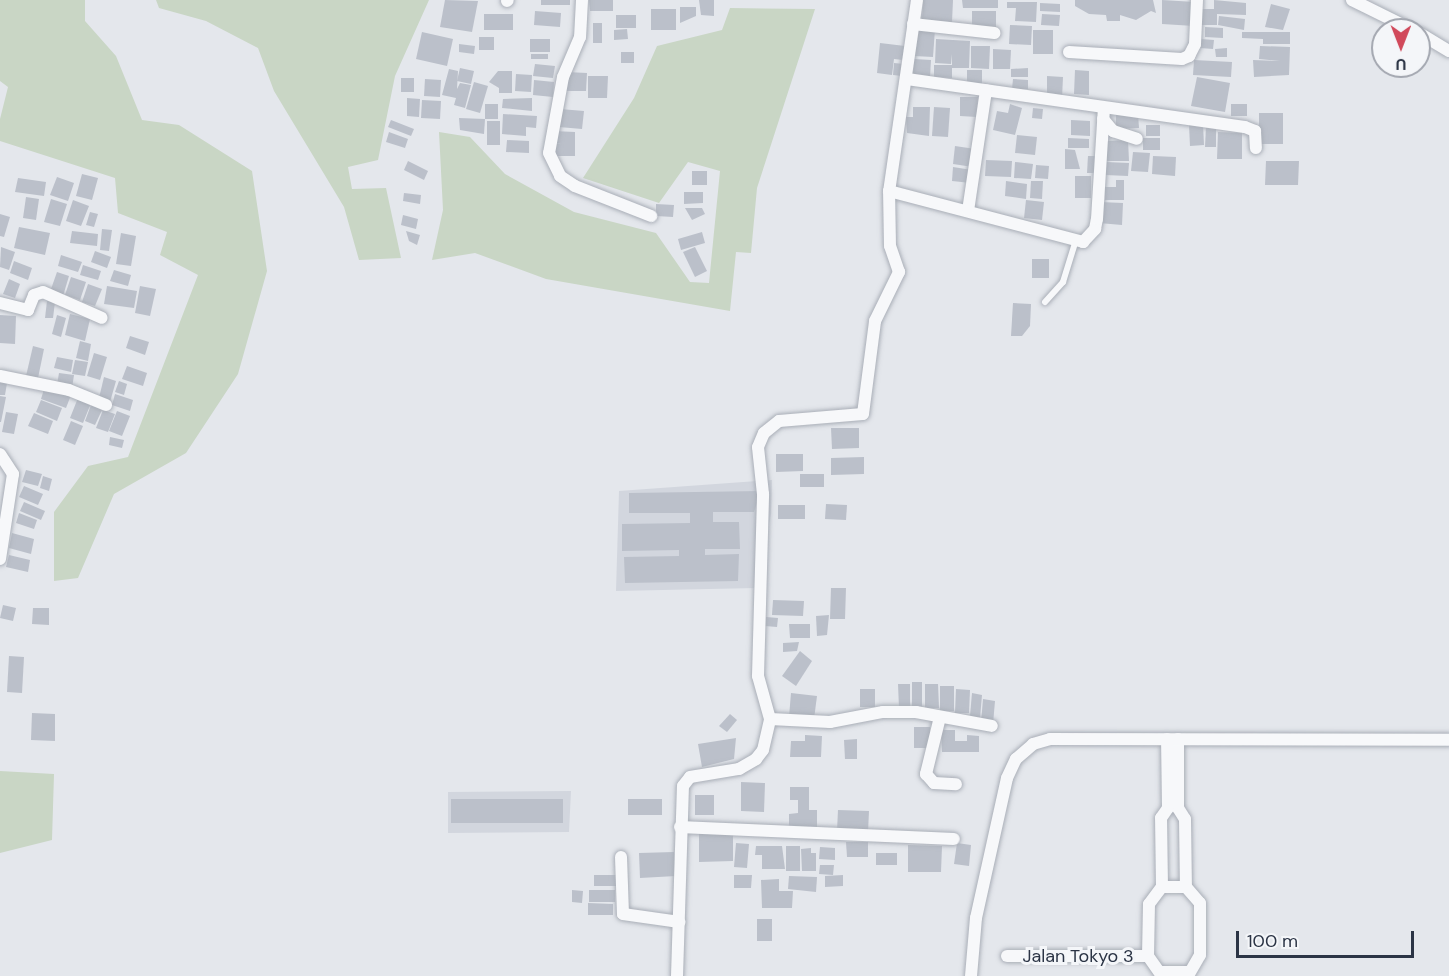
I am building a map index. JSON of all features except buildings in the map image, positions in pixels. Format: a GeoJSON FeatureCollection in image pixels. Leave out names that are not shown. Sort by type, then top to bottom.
{"type":"FeatureCollection","features":[{"type":"Feature","properties":{"kind":"street"},"geometry":{"type":"LineString","coordinates":[[582,0],[580,37],[563,77],[549,153],[560,176],[575,186],[651,216]]}},
{"type":"Feature","properties":{"kind":"street"},"geometry":{"type":"LineString","coordinates":[[677,976],[680,827],[686,779],[739,769],[756,759],[763,750],[770,718],[758,676],[763,494],[758,447],[764,433],[779,421],[863,414],[875,321],[899,272],[890,246],[889,191],[917,0]]}},
{"type":"Feature","properties":{"kind":"street"},"geometry":{"type":"LineString","coordinates":[[1069,52],[1182,59],[1190,56],[1195,44],[1197,0]]}},
{"type":"Feature","properties":{"kind":"street"},"geometry":{"type":"LineString","coordinates":[[1352,0],[1389,18]]}},
{"type":"Feature","properties":{"kind":"street"},"geometry":{"type":"LineString","coordinates":[[913,24],[995,33]]}},
{"type":"Feature","properties":{"kind":"street"},"geometry":{"type":"LineString","coordinates":[[1431,40],[1449,51]]}},
{"type":"Feature","properties":{"kind":"street"},"geometry":{"type":"LineString","coordinates":[[907,79],[986,90],[1103,113],[1253,129],[1256,148]]}},
{"type":"Feature","properties":{"kind":"street"},"geometry":{"type":"LineString","coordinates":[[969,211],[986,90]]}},
{"type":"Feature","properties":{"kind":"street"},"geometry":{"type":"LineString","coordinates":[[889,191],[969,211],[1075,243],[1089,238],[1095,229],[1103,113]]}},
{"type":"Feature","properties":{"kind":"street"},"geometry":{"type":"LineString","coordinates":[[1103,113],[1113,131],[1137,139]]}},
{"type":"Feature","properties":{"kind":"street"},"geometry":{"type":"LineString","coordinates":[[0,303],[26,311],[34,295],[43,292],[102,318]]}},
{"type":"Feature","properties":{"kind":"street"},"geometry":{"type":"LineString","coordinates":[[0,376],[69,390],[106,405]]}},
{"type":"Feature","properties":{"kind":"street"},"geometry":{"type":"LineString","coordinates":[[0,454],[13,474],[0,559]]}},
{"type":"Feature","properties":{"kind":"street"},"geometry":{"type":"LineString","coordinates":[[770,718],[830,722],[883,712],[940,717],[992,726]]}},
{"type":"Feature","properties":{"kind":"street"},"geometry":{"type":"LineString","coordinates":[[940,717],[926,774],[934,783],[956,784]]}},
{"type":"Feature","properties":{"kind":"street"},"geometry":{"type":"LineString","coordinates":[[971,976],[976,918],[1007,778],[1016,759],[1033,744],[1050,739],[1449,740]]}},
{"type":"Feature","properties":{"kind":"street"},"geometry":{"type":"LineString","coordinates":[[1172,739],[1173,808],[1185,819],[1186,887],[1200,903],[1200,955],[1188,974],[1162,974],[1148,956],[1149,904],[1162,887],[1161,818],[1173,808]]}},
{"type":"Feature","properties":{"kind":"street"},"geometry":{"type":"LineString","coordinates":[[680,827],[711,825],[749,832],[954,839]]}},
{"type":"Feature","properties":{"kind":"street"},"geometry":{"type":"LineString","coordinates":[[621,857],[623,914],[679,922]]}},
{"type":"Feature","properties":{"kind":"street"},"geometry":{"type":"LineString","coordinates":[[1162,887],[1186,887]]}},
{"type":"Feature","properties":{"kind":"street","name":"Jalan Tokyo 3"},"geometry":{"type":"LineString","coordinates":[[1007,956],[1148,956]]}},
{"type":"Feature","properties":{"kind":"lane"},"geometry":{"type":"LineString","coordinates":[[1045,302],[1063,282],[1075,243]]}},
{"type":"Feature","properties":{"kind":"shaded area"},"geometry":{"type":"Polygon","coordinates":[[[772,480],[771,514],[756,588],[616,591],[619,491],[772,480]]]}},
{"type":"Feature","properties":{"kind":"shaded area"},"geometry":{"type":"Polygon","coordinates":[[[571,791],[569,832],[448,833],[448,792],[571,791]]]}},
{"type":"Feature","properties":{"kind":"green space"},"geometry":{"type":"Polygon","coordinates":[[[0,0],[85,0],[85,21],[116,56],[142,120],[179,125],[252,171],[267,271],[238,374],[186,453],[114,494],[78,578],[54,581],[54,512],[88,466],[128,457],[198,275],[160,255],[167,232],[118,213],[115,178],[0,141],[0,119],[8,87],[0,81],[0,0]]]}},
{"type":"Feature","properties":{"kind":"green space"},"geometry":{"type":"Polygon","coordinates":[[[156,0],[429,0],[395,76],[378,160],[348,167],[352,189],[386,188],[401,258],[359,260],[344,207],[274,91],[258,48],[206,21],[159,8],[156,0]]]}},
{"type":"Feature","properties":{"kind":"green space"},"geometry":{"type":"Polygon","coordinates":[[[730,8],[815,9],[757,188],[751,253],[736,252],[730,311],[546,279],[475,253],[432,260],[443,210],[439,132],[470,137],[505,174],[574,212],[656,233],[690,282],[709,283],[720,171],[688,162],[659,203],[583,178],[634,98],[657,46],[722,30],[730,8]]]}},
{"type":"Feature","properties":{"kind":"green space"},"geometry":{"type":"Polygon","coordinates":[[[0,771],[54,774],[52,840],[0,853],[0,771]]]}}]}
